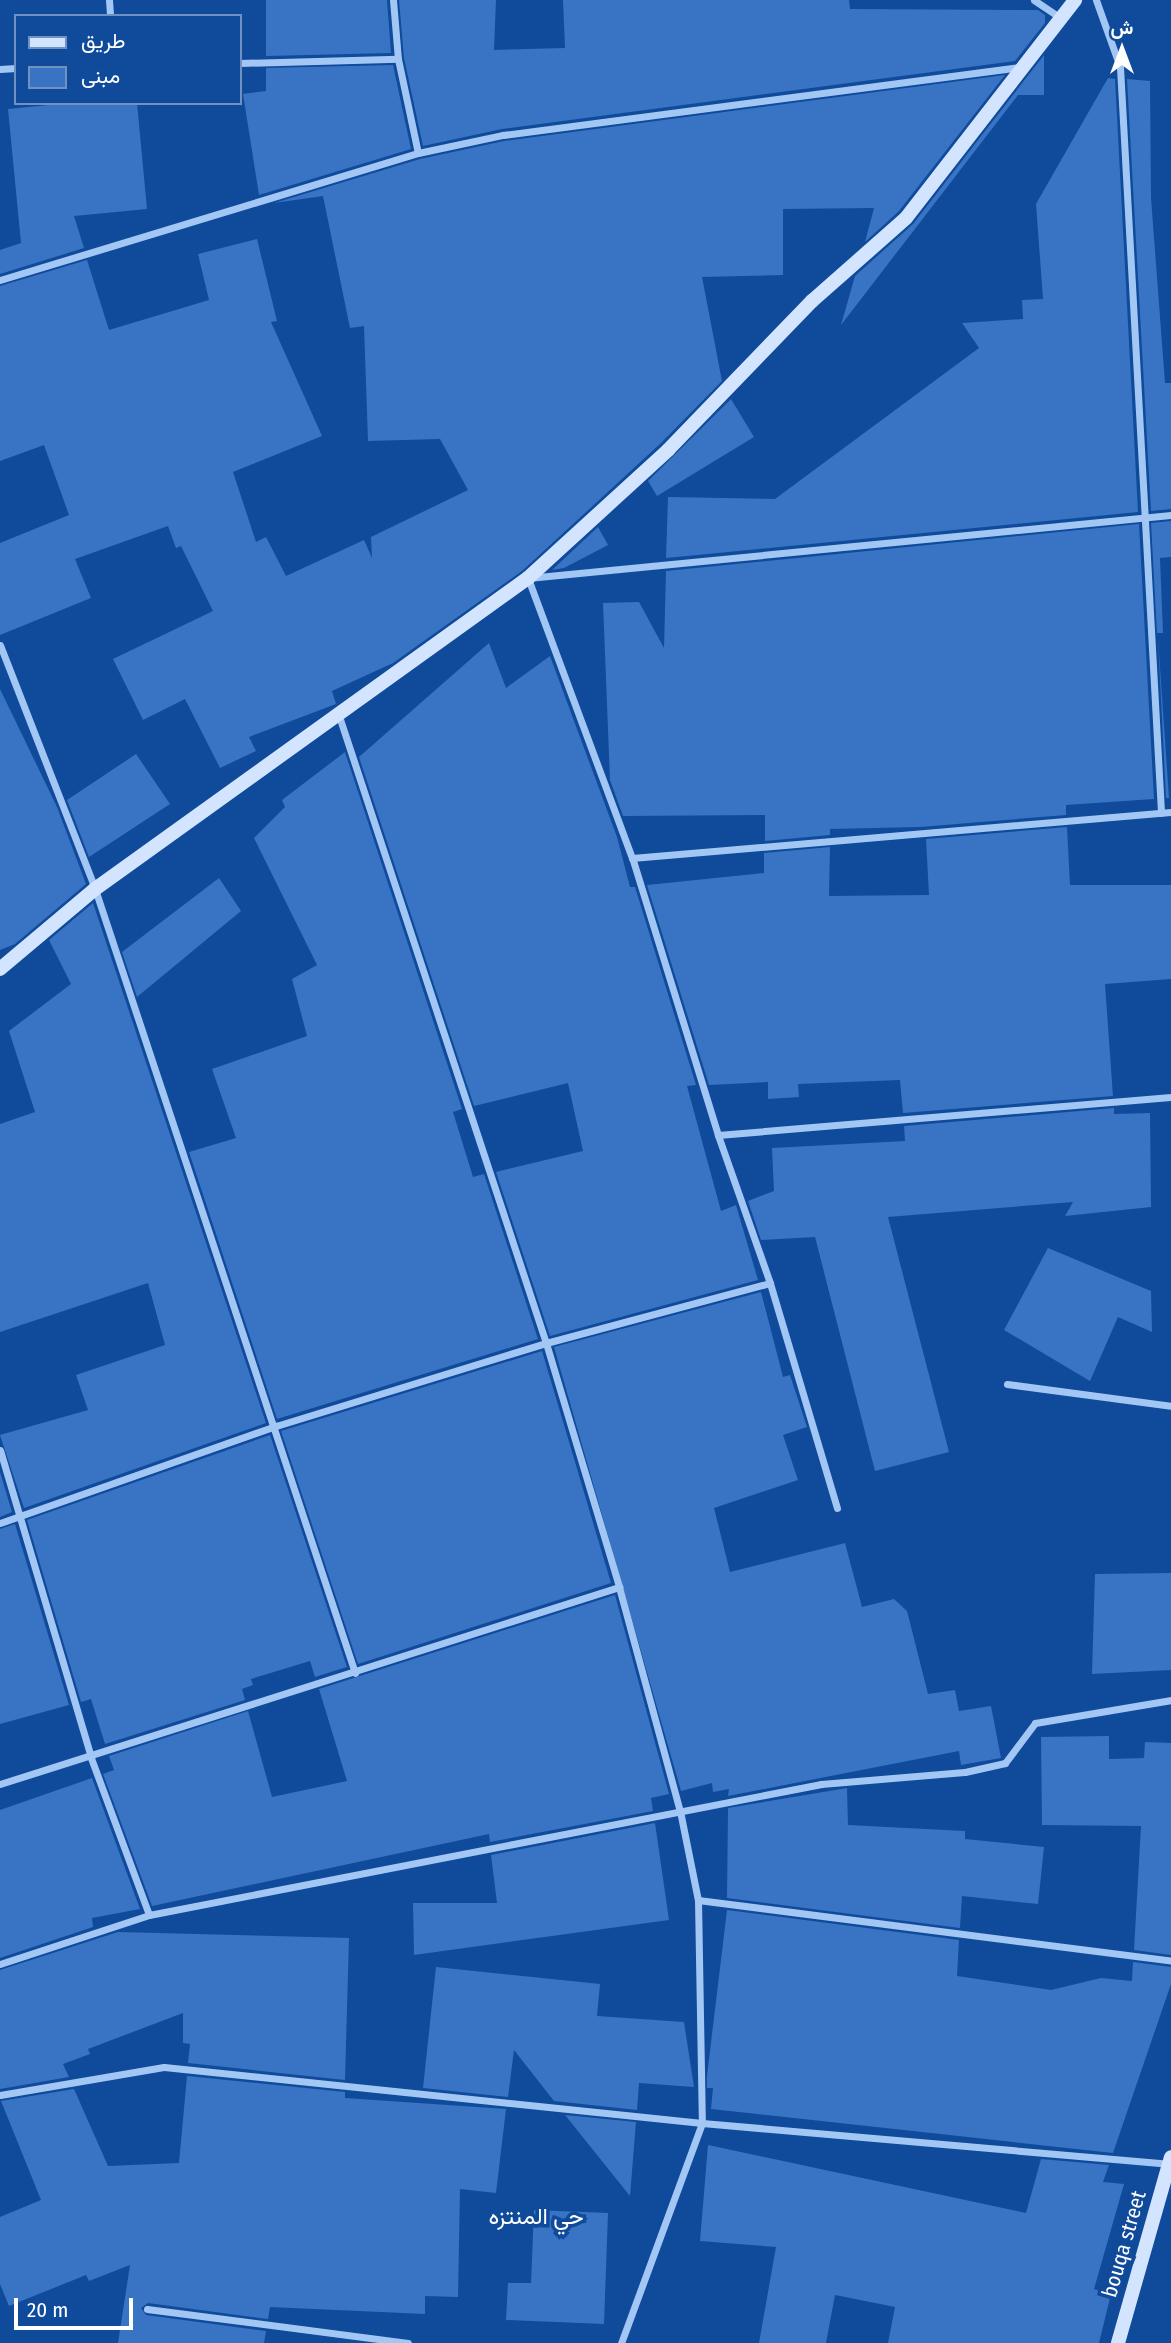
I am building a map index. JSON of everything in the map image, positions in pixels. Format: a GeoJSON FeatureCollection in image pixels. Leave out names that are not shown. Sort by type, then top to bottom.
{"type":"FeatureCollection","features":[{"type":"Feature","properties":{"kind":"street"},"geometry":{"type":"LineString","coordinates":[[393,0],[398,59],[418,153]]}},
{"type":"Feature","properties":{"kind":"street"},"geometry":{"type":"LineString","coordinates":[[1034,0],[1061,18]]}},
{"type":"Feature","properties":{"kind":"street"},"geometry":{"type":"LineString","coordinates":[[0,969],[95,889],[528,578],[668,450],[812,301],[860,263],[906,218],[1075,0]]}},
{"type":"Feature","properties":{"kind":"street"},"geometry":{"type":"LineString","coordinates":[[1096,0],[1120,67],[1161,813]]}},
{"type":"Feature","properties":{"kind":"street"},"geometry":{"type":"LineString","coordinates":[[242,62],[398,59]]}},
{"type":"Feature","properties":{"kind":"street"},"geometry":{"type":"LineString","coordinates":[[0,280],[418,153],[503,135],[1021,67]]}},
{"type":"Feature","properties":{"kind":"street"},"geometry":{"type":"LineString","coordinates":[[528,578],[1171,516]]}},
{"type":"Feature","properties":{"kind":"street"},"geometry":{"type":"LineString","coordinates":[[528,578],[632,858],[718,1135],[770,1283],[837,1508]]}},
{"type":"Feature","properties":{"kind":"street"},"geometry":{"type":"LineString","coordinates":[[0,645],[95,889],[355,1673]]}},
{"type":"Feature","properties":{"kind":"street"},"geometry":{"type":"LineString","coordinates":[[339,716],[546,1343],[620,1587],[680,1811],[698,1900],[702,2123],[621,2343]]}},
{"type":"Feature","properties":{"kind":"street"},"geometry":{"type":"LineString","coordinates":[[632,858],[1171,812]]}},
{"type":"Feature","properties":{"kind":"street"},"geometry":{"type":"LineString","coordinates":[[718,1135],[1171,1097]]}},
{"type":"Feature","properties":{"kind":"street"},"geometry":{"type":"LineString","coordinates":[[0,1523],[275,1426],[546,1343],[770,1283]]}},
{"type":"Feature","properties":{"kind":"street"},"geometry":{"type":"LineString","coordinates":[[1007,1384],[1171,1406]]}},
{"type":"Feature","properties":{"kind":"street"},"geometry":{"type":"LineString","coordinates":[[0,1450],[91,1758],[149,1915]]}},
{"type":"Feature","properties":{"kind":"street"},"geometry":{"type":"LineString","coordinates":[[0,1784],[91,1758],[620,1587]]}},
{"type":"Feature","properties":{"kind":"street"},"geometry":{"type":"LineString","coordinates":[[0,1964],[149,1915],[821,1784],[965,1772],[1005,1763],[1035,1723],[1171,1700]]}},
{"type":"Feature","properties":{"kind":"street"},"geometry":{"type":"LineString","coordinates":[[698,1900],[1171,1962]]}},
{"type":"Feature","properties":{"kind":"street"},"geometry":{"type":"LineString","coordinates":[[0,2095],[164,2067],[702,2123],[1170,2161]]}},
{"type":"Feature","properties":{"kind":"street","name":"bouqa street"},"geometry":{"type":"LineString","coordinates":[[1118,2343],[1170,2161]]}},
{"type":"Feature","properties":{"kind":"street"},"geometry":{"type":"LineString","coordinates":[[147,2309],[408,2343]]}},
{"type":"Feature","properties":{"kind":"building"},"geometry":{"type":"Polygon","coordinates":[[[266,0],[387,0],[391,53],[266,56],[266,0]]]}},
{"type":"Feature","properties":{"kind":"building"},"geometry":{"type":"Polygon","coordinates":[[[399,0],[496,0],[494,50],[565,48],[563,0],[849,0],[850,9],[1038,10],[1045,15],[1045,23],[1015,61],[502,129],[423,146],[404,58],[399,0]]]}},
{"type":"Feature","properties":{"kind":"building"},"geometry":{"type":"Polygon","coordinates":[[[1044,55],[1044,95],[1018,95],[841,325],[855,276],[913,224],[1044,55]]]}},
{"type":"Feature","properties":{"kind":"building"},"geometry":{"type":"Polygon","coordinates":[[[393,65],[411,149],[259,195],[243,94],[266,91],[266,68],[393,65]]]}},
{"type":"Feature","properties":{"kind":"building"},"geometry":{"type":"Polygon","coordinates":[[[1005,75],[899,211],[865,242],[874,208],[783,209],[783,275],[702,277],[722,381],[661,443],[522,571],[393,663],[332,691],[336,704],[249,737],[256,751],[220,768],[185,699],[143,720],[113,659],[213,611],[181,546],[176,548],[168,526],[75,559],[91,598],[0,635],[0,543],[69,515],[44,445],[0,461],[0,286],[87,260],[109,330],[209,300],[198,254],[257,239],[277,321],[271,322],[322,436],[233,472],[256,542],[266,537],[286,576],[364,540],[372,558],[371,537],[468,490],[440,439],[368,441],[364,326],[350,328],[323,196],[274,203],[420,159],[504,141],[1005,75]]]}},
{"type":"Feature","properties":{"kind":"building"},"geometry":{"type":"Polygon","coordinates":[[[1108,78],[1115,79],[1138,512],[666,558],[668,497],[775,499],[979,348],[962,323],[1023,319],[1022,300],[1043,299],[1036,204],[1108,78]]]}},
{"type":"Feature","properties":{"kind":"building"},"geometry":{"type":"Polygon","coordinates":[[[1127,79],[1150,81],[1151,198],[1165,383],[1171,383],[1171,509],[1151,511],[1127,79]]]}},
{"type":"Feature","properties":{"kind":"building"},"geometry":{"type":"Polygon","coordinates":[[[49,105],[137,105],[147,209],[74,216],[84,248],[0,274],[0,250],[21,243],[8,109],[49,105]]]}},
{"type":"Feature","properties":{"kind":"building"},"geometry":{"type":"Polygon","coordinates":[[[731,399],[754,437],[657,496],[648,481],[731,399]]]}},
{"type":"Feature","properties":{"kind":"building"},"geometry":{"type":"Polygon","coordinates":[[[1171,521],[1171,557],[1160,558],[1163,633],[1157,633],[1151,523],[1171,521]]]}},
{"type":"Feature","properties":{"kind":"building"},"geometry":{"type":"Polygon","coordinates":[[[1139,524],[1154,799],[1066,805],[1066,815],[920,827],[830,829],[830,835],[765,841],[765,815],[623,816],[610,780],[603,603],[639,602],[664,648],[666,571],[1139,524]]]}},
{"type":"Feature","properties":{"kind":"building"},"geometry":{"type":"Polygon","coordinates":[[[598,527],[608,545],[564,568],[552,570],[598,527]]]}},
{"type":"Feature","properties":{"kind":"building"},"geometry":{"type":"Polygon","coordinates":[[[1158,639],[1169,798],[1166,798],[1158,639]]]}},
{"type":"Feature","properties":{"kind":"building"},"geometry":{"type":"Polygon","coordinates":[[[489,643],[506,688],[550,656],[617,837],[630,887],[635,887],[696,1085],[687,1086],[721,1211],[736,1205],[758,1280],[550,1336],[496,1172],[583,1151],[568,1083],[474,1106],[359,757],[489,643]]]}},
{"type":"Feature","properties":{"kind":"building"},"geometry":{"type":"Polygon","coordinates":[[[0,689],[57,807],[86,884],[15,944],[0,950],[0,689]]]}},
{"type":"Feature","properties":{"kind":"building"},"geometry":{"type":"Polygon","coordinates":[[[345,752],[462,1109],[453,1112],[473,1177],[484,1174],[538,1339],[277,1419],[189,1152],[236,1138],[212,1069],[307,1036],[292,979],[317,965],[254,838],[285,807],[282,800],[345,752]]]}},
{"type":"Feature","properties":{"kind":"building"},"geometry":{"type":"Polygon","coordinates":[[[136,754],[170,804],[89,857],[67,800],[136,754]]]}},
{"type":"Feature","properties":{"kind":"building"},"geometry":{"type":"Polygon","coordinates":[[[1067,827],[1070,885],[1171,885],[1171,979],[1105,984],[1113,1096],[903,1113],[900,1080],[798,1084],[799,1097],[768,1099],[768,1082],[709,1085],[647,885],[764,873],[764,853],[830,847],[829,896],[929,895],[926,839],[1067,827]]]}},
{"type":"Feature","properties":{"kind":"building"},"geometry":{"type":"Polygon","coordinates":[[[219,878],[241,911],[137,997],[122,952],[219,878]]]}},
{"type":"Feature","properties":{"kind":"building"},"geometry":{"type":"Polygon","coordinates":[[[93,903],[266,1423],[24,1508],[0,1435],[88,1410],[76,1375],[165,1345],[148,1283],[0,1332],[0,1124],[35,1112],[9,1031],[71,984],[49,940],[93,903]]]}},
{"type":"Feature","properties":{"kind":"building"},"geometry":{"type":"Polygon","coordinates":[[[1114,1108],[1114,1114],[1150,1113],[1151,1207],[1065,1216],[1073,1202],[888,1217],[949,1452],[875,1471],[815,1237],[761,1240],[748,1201],[774,1191],[772,1148],[905,1141],[904,1126],[1114,1108]]]}},
{"type":"Feature","properties":{"kind":"building"},"geometry":{"type":"Polygon","coordinates":[[[1048,1248],[1151,1291],[1152,1332],[1118,1317],[1090,1381],[1004,1330],[1048,1248]]]}},
{"type":"Feature","properties":{"kind":"building"},"geometry":{"type":"Polygon","coordinates":[[[761,1292],[783,1377],[790,1375],[807,1427],[783,1435],[798,1480],[714,1508],[730,1572],[845,1543],[862,1607],[894,1599],[907,1611],[928,1694],[955,1690],[959,1711],[991,1706],[1001,1758],[961,1765],[959,1751],[728,1796],[729,1789],[713,1792],[712,1783],[681,1791],[554,1347],[761,1292]]]}},
{"type":"Feature","properties":{"kind":"building"},"geometry":{"type":"Polygon","coordinates":[[[542,1351],[611,1583],[358,1664],[281,1431],[542,1351]]]}},
{"type":"Feature","properties":{"kind":"building"},"geometry":{"type":"Polygon","coordinates":[[[270,1435],[347,1667],[315,1677],[310,1661],[251,1679],[253,1685],[242,1689],[245,1700],[105,1744],[91,1699],[81,1702],[27,1520],[270,1435]]]}},
{"type":"Feature","properties":{"kind":"building"},"geometry":{"type":"Polygon","coordinates":[[[0,1472],[12,1512],[0,1517],[0,1472]]]}},
{"type":"Feature","properties":{"kind":"building"},"geometry":{"type":"Polygon","coordinates":[[[15,1524],[69,1705],[0,1724],[0,1529],[15,1524]]]}},
{"type":"Feature","properties":{"kind":"building"},"geometry":{"type":"Polygon","coordinates":[[[1171,1573],[1171,1670],[1092,1674],[1095,1574],[1171,1573]]]}},
{"type":"Feature","properties":{"kind":"building"},"geometry":{"type":"Polygon","coordinates":[[[615,1595],[669,1794],[651,1798],[653,1811],[490,1842],[489,1834],[152,1906],[103,1774],[114,1770],[109,1756],[248,1711],[272,1797],[347,1781],[319,1689],[615,1595]]]}},
{"type":"Feature","properties":{"kind":"building"},"geometry":{"type":"Polygon","coordinates":[[[1109,1736],[1109,1759],[1144,1758],[1145,1742],[1171,1743],[1171,1955],[1134,1950],[1141,1826],[1042,1825],[1041,1737],[1109,1736]]]}},
{"type":"Feature","properties":{"kind":"building"},"geometry":{"type":"Polygon","coordinates":[[[92,1778],[140,1909],[92,1918],[93,1927],[0,1958],[0,1810],[92,1778]]]}},
{"type":"Feature","properties":{"kind":"building"},"geometry":{"type":"Polygon","coordinates":[[[847,1788],[848,1825],[965,1831],[965,1839],[1044,1847],[1038,1904],[962,1896],[960,1928],[727,1898],[728,1808],[847,1788]]]}},
{"type":"Feature","properties":{"kind":"building"},"geometry":{"type":"Polygon","coordinates":[[[655,1823],[669,1920],[414,1955],[413,1903],[497,1903],[491,1855],[655,1823]]]}},
{"type":"Feature","properties":{"kind":"building"},"geometry":{"type":"Polygon","coordinates":[[[727,1910],[959,1940],[957,1976],[1051,1990],[1101,1978],[1132,1981],[1133,1962],[1171,1967],[1171,1984],[1113,2153],[711,2109],[713,2088],[707,2088],[707,2076],[727,1910]]]}},
{"type":"Feature","properties":{"kind":"building"},"geometry":{"type":"Polygon","coordinates":[[[118,1932],[349,1938],[345,2080],[188,2063],[190,2044],[183,2043],[183,2013],[88,2049],[90,2054],[63,2064],[69,2077],[0,2089],[0,1970],[118,1932]]]}},
{"type":"Feature","properties":{"kind":"building"},"geometry":{"type":"Polygon","coordinates":[[[436,1967],[600,1984],[597,2016],[684,2022],[694,2087],[639,2083],[637,2110],[554,2101],[514,2050],[508,2097],[423,2088],[436,1967]]]}},
{"type":"Feature","properties":{"kind":"building"},"geometry":{"type":"Polygon","coordinates":[[[187,2076],[345,2092],[345,2098],[506,2109],[496,2193],[460,2189],[458,2297],[425,2296],[425,2314],[270,2307],[268,2319],[148,2303],[141,2308],[146,2315],[266,2331],[264,2343],[118,2343],[130,2265],[89,2281],[86,2275],[9,2306],[0,2284],[0,2217],[41,2200],[1,2101],[74,2089],[108,2166],[179,2163],[187,2076]]]}},
{"type":"Feature","properties":{"kind":"building"},"geometry":{"type":"Polygon","coordinates":[[[565,2115],[636,2122],[630,2196],[565,2115]]]}},
{"type":"Feature","properties":{"kind":"building"},"geometry":{"type":"Polygon","coordinates":[[[708,2145],[1026,2213],[1041,2159],[1109,2165],[1103,2182],[1124,2184],[1094,2289],[1111,2294],[1099,2343],[888,2343],[895,2307],[835,2295],[826,2343],[759,2343],[776,2247],[700,2241],[708,2145]]]}},
{"type":"Feature","properties":{"kind":"building"},"geometry":{"type":"Polygon","coordinates":[[[534,2210],[608,2213],[604,2324],[506,2320],[508,2283],[531,2283],[534,2210]]]}},
{"type":"Feature","properties":{"kind":"district","name":"حي المنتزه"},"geometry":{"type":"Point","coordinates":[536,2216]}}]}
